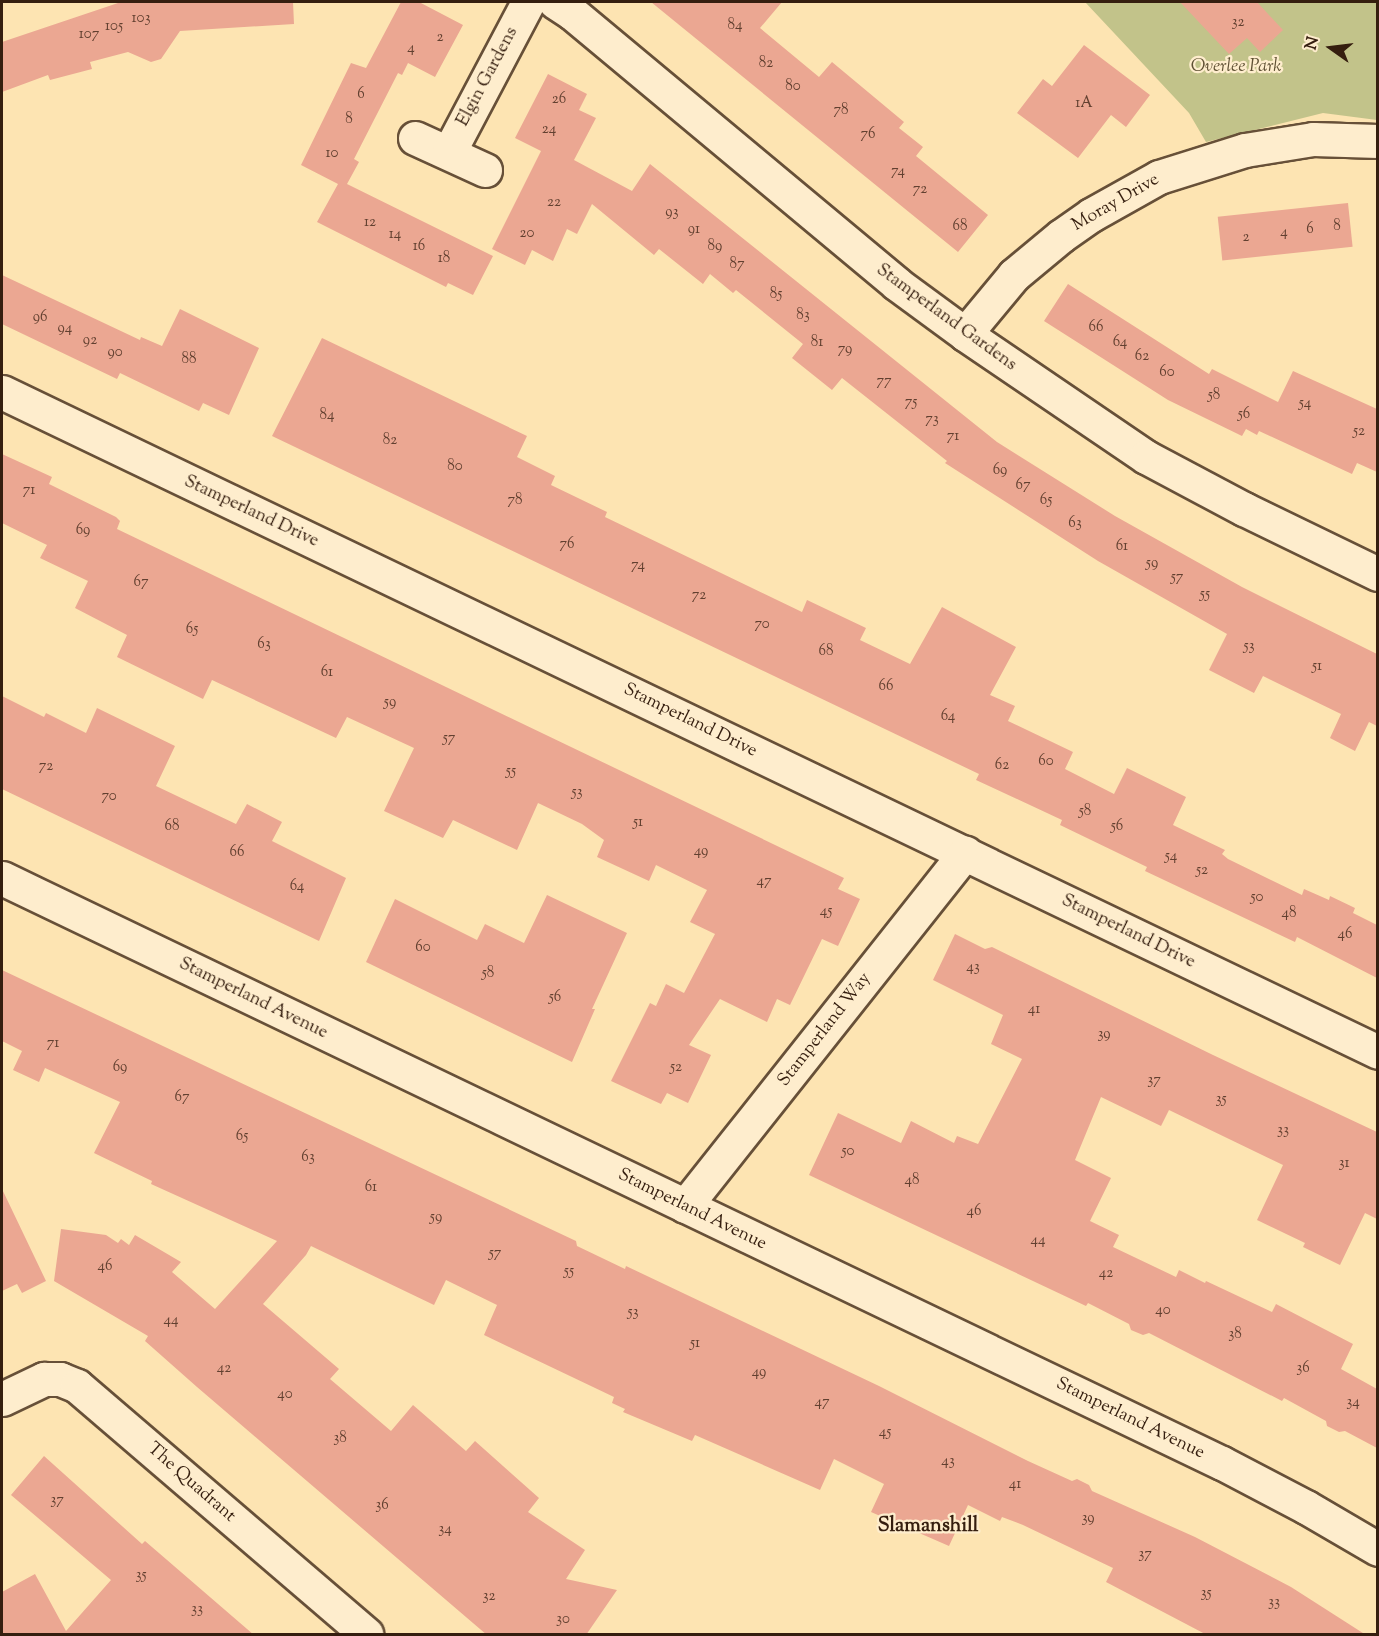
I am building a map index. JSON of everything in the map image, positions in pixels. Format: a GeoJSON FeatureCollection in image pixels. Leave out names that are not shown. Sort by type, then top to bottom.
{"type":"FeatureCollection","features":[{"type":"Feature","properties":{"kind":"street","name":"Elgin Gardens"},"geometry":{"type":"LineString","coordinates":[[449,152],[528,2]]}},
{"type":"Feature","properties":{"kind":"street","name":"Stamperland Gardens"},"geometry":{"type":"LineString","coordinates":[[555,2],[572,13],[897,284],[965,334],[1146,457],[1377,574]]}},
{"type":"Feature","properties":{"kind":"street"},"geometry":{"type":"LineString","coordinates":[[415,138],[485,170]]}},
{"type":"Feature","properties":{"kind":"street","name":"Moray Drive"},"geometry":{"type":"LineString","coordinates":[[965,334],[1014,275],[1061,236],[1091,215],[1159,177],[1245,150],[1313,139],[1377,141]]}},
{"type":"Feature","properties":{"kind":"street","name":"Stamperland Drive"},"geometry":{"type":"LineString","coordinates":[[2,392],[1377,1052]]}},
{"type":"Feature","properties":{"kind":"street","name":"Stamperland Way"},"geometry":{"type":"LineString","coordinates":[[685,1206],[965,853]]}},
{"type":"Feature","properties":{"kind":"street","name":"Stamperland Avenue"},"geometry":{"type":"LineString","coordinates":[[2,878],[1222,1463],[1306,1507],[1377,1549]]}},
{"type":"Feature","properties":{"kind":"street","name":"The Quadrant"},"geometry":{"type":"LineString","coordinates":[[2,1399],[44,1379],[60,1379],[77,1386],[366,1635]]}},
{"type":"Feature","properties":{"kind":"green space","name":"Overlee Park"},"geometry":{"type":"Polygon","coordinates":[[[1085,2],[1377,2],[1377,120],[1323,113],[1206,142],[1189,113],[1085,2]]]}},
{"type":"Feature","properties":{"kind":"building"},"geometry":{"type":"Polygon","coordinates":[[[121,2],[293,2],[294,24],[180,31],[161,59],[151,62],[128,52],[90,62],[92,69],[50,80],[48,75],[2,92],[2,42],[121,2]]]}},
{"type":"Feature","properties":{"kind":"building"},"geometry":{"type":"Polygon","coordinates":[[[401,2],[419,2],[463,25],[435,77],[408,63],[402,75],[398,73],[354,159],[359,162],[347,184],[493,256],[473,295],[448,283],[446,287],[317,222],[338,184],[301,165],[351,63],[366,68],[401,2]]]}},
{"type":"Feature","properties":{"kind":"building"},"geometry":{"type":"Polygon","coordinates":[[[651,2],[782,2],[760,28],[819,77],[832,62],[904,122],[899,128],[923,147],[916,156],[988,215],[958,252],[651,2]]]}},
{"type":"Feature","properties":{"kind":"building"},"geometry":{"type":"Polygon","coordinates":[[[1180,2],[1257,2],[1283,30],[1260,52],[1247,38],[1229,54],[1180,2]]]}},
{"type":"Feature","properties":{"kind":"building"},"geometry":{"type":"Polygon","coordinates":[[[1084,45],[1150,95],[1126,127],[1111,115],[1078,158],[1017,113],[1043,79],[1052,86],[1084,45]]]}},
{"type":"Feature","properties":{"kind":"building"},"geometry":{"type":"Polygon","coordinates":[[[548,74],[587,94],[579,110],[596,118],[574,160],[632,191],[650,164],[997,442],[1115,516],[1242,587],[1377,654],[1377,726],[1369,722],[1355,751],[1330,738],[1341,714],[1263,676],[1254,693],[1209,670],[1227,634],[1098,561],[945,463],[947,461],[842,378],[832,390],[792,358],[803,344],[736,290],[733,293],[710,274],[703,284],[659,249],[654,255],[592,204],[577,234],[567,229],[553,261],[532,250],[525,265],[492,249],[541,151],[515,138],[548,74]]]}},
{"type":"Feature","properties":{"kind":"building"},"geometry":{"type":"Polygon","coordinates":[[[1348,203],[1353,247],[1222,260],[1218,217],[1348,203]]]}},
{"type":"Feature","properties":{"kind":"building"},"geometry":{"type":"Polygon","coordinates":[[[2,275],[140,340],[141,337],[162,346],[180,309],[259,348],[229,415],[203,403],[199,411],[120,373],[117,379],[2,324],[2,275]]]}},
{"type":"Feature","properties":{"kind":"building"},"geometry":{"type":"Polygon","coordinates":[[[1068,284],[1209,374],[1212,369],[1278,402],[1293,371],[1377,409],[1377,472],[1357,463],[1352,474],[1259,431],[1257,435],[1246,429],[1242,436],[1168,400],[1044,321],[1068,284]]]}},
{"type":"Feature","properties":{"kind":"building"},"geometry":{"type":"Polygon","coordinates":[[[322,338],[527,436],[517,457],[555,476],[551,485],[607,512],[605,517],[802,612],[807,600],[866,628],[860,640],[910,664],[942,607],[1016,647],[990,695],[1015,706],[1008,721],[1073,752],[1065,769],[1114,794],[1127,768],[1186,797],[1173,825],[1225,850],[1222,854],[1228,859],[1302,895],[1304,889],[1329,900],[1330,896],[1355,908],[1353,913],[1377,925],[1377,978],[1297,937],[1295,942],[1145,871],[1147,867],[1060,825],[1062,820],[976,780],[979,774],[272,436],[322,338]]]}},
{"type":"Feature","properties":{"kind":"building"},"geometry":{"type":"Polygon","coordinates":[[[2,454],[52,477],[49,484],[116,517],[120,521],[117,529],[844,878],[838,889],[860,899],[838,946],[822,939],[790,1005],[777,999],[767,1022],[720,999],[689,1045],[711,1055],[688,1103],[667,1093],[661,1104],[611,1081],[650,1003],[656,1006],[666,984],[684,993],[715,934],[690,922],[707,890],[656,865],[649,881],[597,857],[604,840],[582,824],[538,803],[517,850],[453,820],[443,838],[384,811],[414,748],[347,717],[336,738],[212,680],[203,699],[117,657],[127,635],[75,608],[88,581],[40,558],[47,545],[2,523],[2,454]]]}},
{"type":"Feature","properties":{"kind":"building"},"geometry":{"type":"Polygon","coordinates":[[[2,696],[44,717],[46,713],[86,733],[97,708],[175,746],[156,786],[236,824],[247,804],[282,822],[272,841],[346,878],[319,941],[2,789],[2,696]]]}},
{"type":"Feature","properties":{"kind":"building"},"geometry":{"type":"Polygon","coordinates":[[[547,895],[627,933],[592,1009],[595,1009],[572,1062],[366,962],[395,899],[477,940],[485,924],[524,943],[547,895]]]}},
{"type":"Feature","properties":{"kind":"building"},"geometry":{"type":"Polygon","coordinates":[[[955,934],[985,949],[992,947],[1377,1132],[1377,1219],[1365,1213],[1340,1265],[1303,1247],[1305,1243],[1257,1220],[1283,1165],[1169,1110],[1161,1126],[1101,1097],[1075,1160],[1111,1178],[1090,1221],[1119,1235],[1113,1247],[1176,1277],[1179,1270],[1272,1312],[1276,1304],[1353,1344],[1341,1369],[1377,1389],[1377,1448],[1345,1431],[1339,1432],[1327,1426],[1326,1421],[1284,1398],[1282,1401],[1149,1333],[1143,1335],[1131,1330],[1129,1324],[1088,1303],[1086,1306],[809,1175],[838,1113],[901,1143],[911,1121],[954,1143],[957,1136],[978,1144],[1022,1059],[991,1044],[1003,1015],[933,980],[955,934]]]}},
{"type":"Feature","properties":{"kind":"building"},"geometry":{"type":"Polygon","coordinates":[[[2,970],[576,1241],[577,1246],[625,1269],[626,1266],[879,1386],[1028,1461],[1072,1481],[1077,1479],[1089,1485],[1092,1491],[1195,1537],[1291,1587],[1366,1635],[1207,1635],[1106,1582],[1113,1568],[1023,1525],[1002,1517],[1000,1521],[968,1505],[949,1546],[871,1512],[884,1484],[834,1459],[820,1490],[695,1435],[692,1441],[623,1412],[625,1409],[612,1403],[614,1397],[484,1335],[497,1305],[446,1280],[434,1305],[311,1246],[306,1255],[263,1304],[339,1369],[330,1379],[391,1431],[413,1405],[466,1451],[475,1441],[539,1498],[528,1512],[585,1550],[566,1579],[617,1590],[586,1635],[487,1635],[197,1387],[145,1341],[148,1336],[54,1281],[61,1229],[106,1235],[118,1243],[121,1239],[129,1245],[135,1235],[181,1262],[172,1272],[215,1309],[277,1241],[151,1184],[152,1181],[94,1153],[120,1102],[45,1068],[39,1082],[13,1070],[22,1051],[2,1041],[2,970]]]}},
{"type":"Feature","properties":{"kind":"building"},"geometry":{"type":"Polygon","coordinates":[[[2,1189],[46,1281],[22,1293],[17,1284],[2,1291],[2,1189]]]}},
{"type":"Feature","properties":{"kind":"building"},"geometry":{"type":"Polygon","coordinates":[[[44,1456],[142,1544],[145,1541],[254,1635],[2,1635],[2,1592],[35,1574],[66,1631],[111,1580],[11,1495],[44,1456]]]}},
{"type":"Feature","properties":{"kind":"district","name":"Slamanshill"},"geometry":{"type":"Point","coordinates":[928,1526]}}]}
